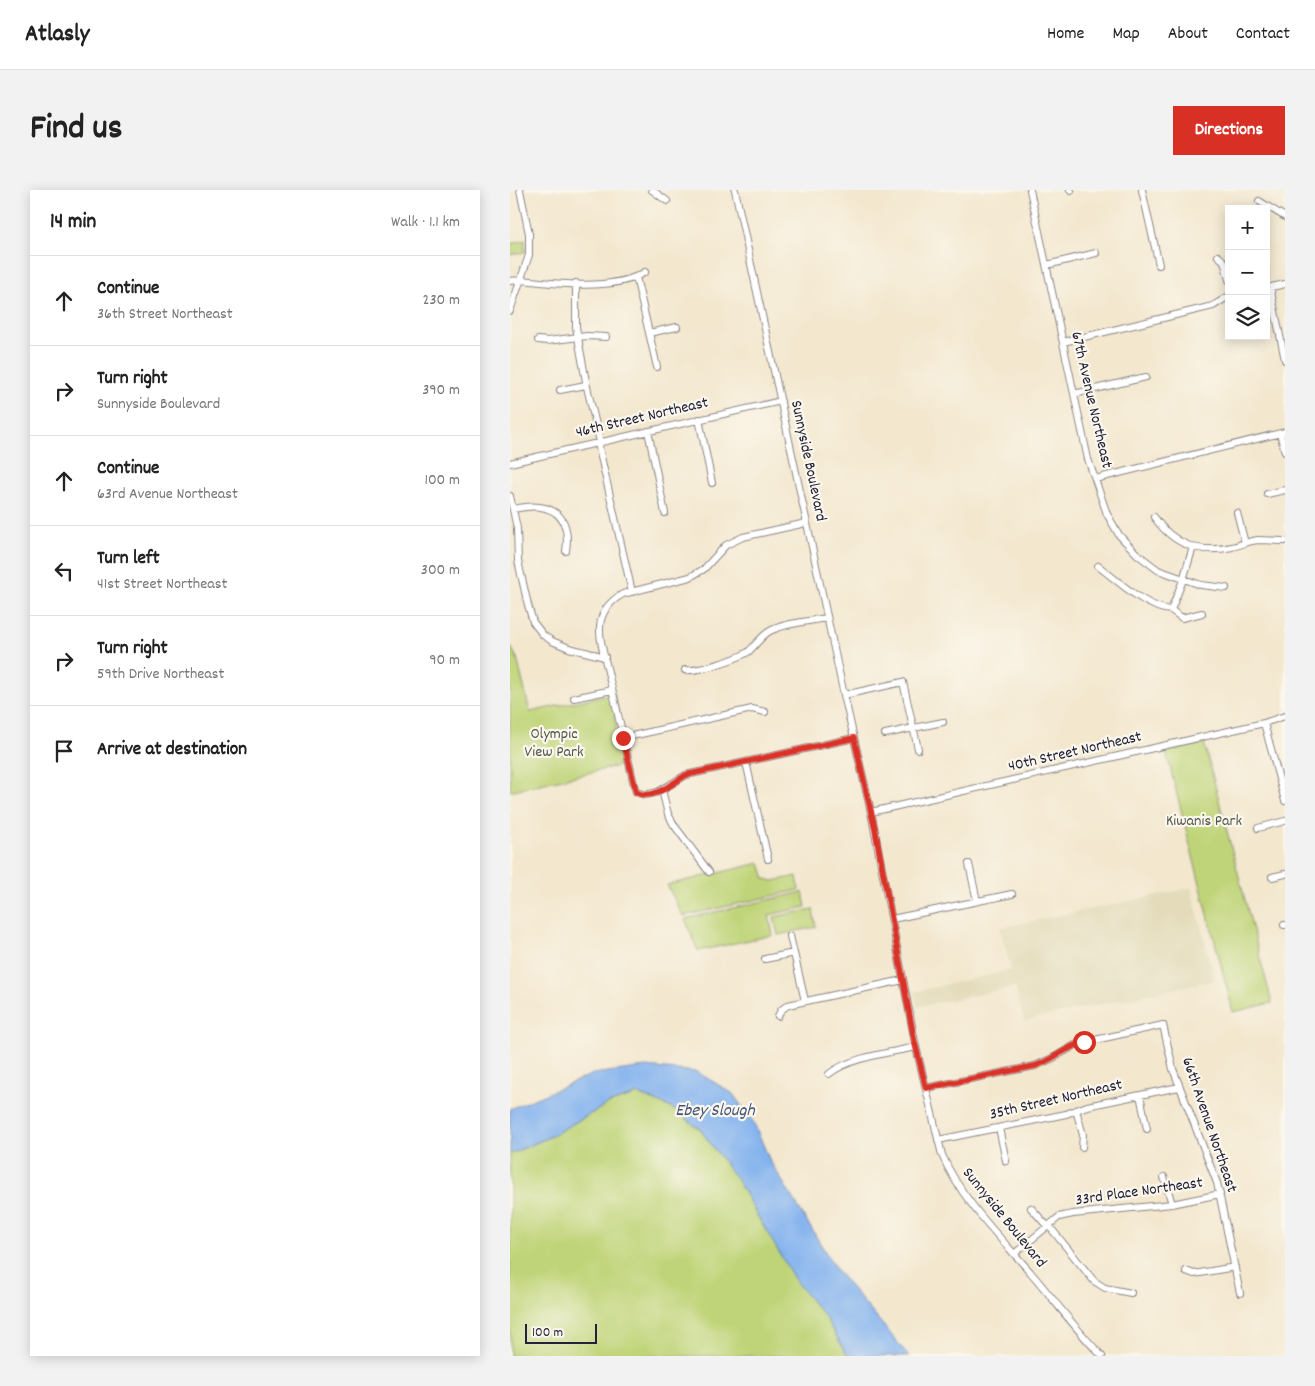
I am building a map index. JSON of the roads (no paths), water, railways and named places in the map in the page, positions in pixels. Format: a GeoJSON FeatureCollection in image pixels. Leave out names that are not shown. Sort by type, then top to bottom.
{"type":"FeatureCollection","features":[{"type":"Feature","properties":{"kind":"street"},"geometry":{"type":"LineString","coordinates":[[510,311],[522,279],[529,255],[530,243],[520,190]]}},
{"type":"Feature","properties":{"kind":"street"},"geometry":{"type":"LineString","coordinates":[[652,190],[667,201]]}},
{"type":"Feature","properties":{"kind":"street","name":"Sunnyside Boulevard"},"geometry":{"type":"LineString","coordinates":[[737,190],[806,523],[871,812],[916,1047],[938,1140],[948,1169],[964,1193],[1086,1340],[1102,1356]]}},
{"type":"Feature","properties":{"kind":"street","name":"67th Avenue Northeast"},"geometry":{"type":"LineString","coordinates":[[1030,190],[1088,458],[1107,514],[1119,535],[1137,554],[1158,570],[1201,585],[1226,588]]}},
{"type":"Feature","properties":{"kind":"street"},"geometry":{"type":"LineString","coordinates":[[1142,190],[1159,265]]}},
{"type":"Feature","properties":{"kind":"street"},"geometry":{"type":"LineString","coordinates":[[1259,201],[1285,216]]}},
{"type":"Feature","properties":{"kind":"street"},"geometry":{"type":"LineString","coordinates":[[1047,265],[1096,253]]}},
{"type":"Feature","properties":{"kind":"street"},"geometry":{"type":"LineString","coordinates":[[1218,256],[1224,261],[1225,265]]}},
{"type":"Feature","properties":{"kind":"street"},"geometry":{"type":"LineString","coordinates":[[510,281],[522,279],[599,285],[636,277],[645,272]]}},
{"type":"Feature","properties":{"kind":"street"},"geometry":{"type":"LineString","coordinates":[[636,277],[657,367]]}},
{"type":"Feature","properties":{"kind":"street"},"geometry":{"type":"LineString","coordinates":[[576,283],[576,326],[586,385],[632,592]]}},
{"type":"Feature","properties":{"kind":"street"},"geometry":{"type":"LineString","coordinates":[[1270,287],[1285,284]]}},
{"type":"Feature","properties":{"kind":"street"},"geometry":{"type":"LineString","coordinates":[[1270,295],[1284,356]]}},
{"type":"Feature","properties":{"kind":"street"},"geometry":{"type":"LineString","coordinates":[[1063,342],[1213,306],[1225,298]]}},
{"type":"Feature","properties":{"kind":"street"},"geometry":{"type":"LineString","coordinates":[[649,333],[677,327]]}},
{"type":"Feature","properties":{"kind":"street"},"geometry":{"type":"LineString","coordinates":[[538,340],[606,337]]}},
{"type":"Feature","properties":{"kind":"street"},"geometry":{"type":"LineString","coordinates":[[1074,394],[1146,377]]}},
{"type":"Feature","properties":{"kind":"street"},"geometry":{"type":"LineString","coordinates":[[560,390],[586,385]]}},
{"type":"Feature","properties":{"kind":"street","name":"46th Street Northeast"},"geometry":{"type":"LineString","coordinates":[[510,463],[781,401]]}},
{"type":"Feature","properties":{"kind":"street"},"geometry":{"type":"LineString","coordinates":[[699,419],[712,483]]}},
{"type":"Feature","properties":{"kind":"street"},"geometry":{"type":"LineString","coordinates":[[648,431],[665,512]]}},
{"type":"Feature","properties":{"kind":"street"},"geometry":{"type":"LineString","coordinates":[[1095,479],[1282,433],[1285,452]]}},
{"type":"Feature","properties":{"kind":"street"},"geometry":{"type":"LineString","coordinates":[[1267,494],[1285,490]]}},
{"type":"Feature","properties":{"kind":"street"},"geometry":{"type":"LineString","coordinates":[[510,496],[518,536],[518,561],[533,622],[543,635],[552,642],[605,657]]}},
{"type":"Feature","properties":{"kind":"street"},"geometry":{"type":"LineString","coordinates":[[513,508],[532,505],[540,506],[555,513],[566,526],[566,551]]}},
{"type":"Feature","properties":{"kind":"street"},"geometry":{"type":"LineString","coordinates":[[1237,513],[1244,543]]}},
{"type":"Feature","properties":{"kind":"street"},"geometry":{"type":"LineString","coordinates":[[1154,517],[1164,532],[1193,547],[1206,550],[1215,550],[1258,540],[1285,541]]}},
{"type":"Feature","properties":{"kind":"street"},"geometry":{"type":"LineString","coordinates":[[806,523],[743,537],[726,545],[704,568],[690,577],[616,598],[607,606],[603,613],[600,627],[612,690],[636,792],[645,795],[662,790],[686,775],[854,738]]}},
{"type":"Feature","properties":{"kind":"street"},"geometry":{"type":"LineString","coordinates":[[1171,610],[1193,547]]}},
{"type":"Feature","properties":{"kind":"street"},"geometry":{"type":"LineString","coordinates":[[1098,566],[1145,601],[1171,610],[1182,618],[1202,613]]}},
{"type":"Feature","properties":{"kind":"street"},"geometry":{"type":"LineString","coordinates":[[685,670],[690,671],[707,667],[747,652],[760,638],[776,628],[827,618]]}},
{"type":"Feature","properties":{"kind":"street"},"geometry":{"type":"LineString","coordinates":[[844,696],[903,682],[918,749]]}},
{"type":"Feature","properties":{"kind":"street"},"geometry":{"type":"LineString","coordinates":[[574,698],[612,690]]}},
{"type":"Feature","properties":{"kind":"street"},"geometry":{"type":"LineString","coordinates":[[623,738],[752,710],[765,712]]}},
{"type":"Feature","properties":{"kind":"street","name":"40th Street Northeast"},"geometry":{"type":"LineString","coordinates":[[871,812],[1264,723],[1285,716]]}},
{"type":"Feature","properties":{"kind":"street"},"geometry":{"type":"LineString","coordinates":[[885,734],[943,722]]}},
{"type":"Feature","properties":{"kind":"street"},"geometry":{"type":"LineString","coordinates":[[1264,723],[1285,801]]}},
{"type":"Feature","properties":{"kind":"street"},"geometry":{"type":"LineString","coordinates":[[746,762],[768,859]]}},
{"type":"Feature","properties":{"kind":"street"},"geometry":{"type":"LineString","coordinates":[[662,790],[668,814],[674,826],[709,872]]}},
{"type":"Feature","properties":{"kind":"street"},"geometry":{"type":"LineString","coordinates":[[1258,828],[1285,821]]}},
{"type":"Feature","properties":{"kind":"street"},"geometry":{"type":"LineString","coordinates":[[969,864],[977,901]]}},
{"type":"Feature","properties":{"kind":"street"},"geometry":{"type":"LineString","coordinates":[[1272,877],[1285,874]]}},
{"type":"Feature","properties":{"kind":"street"},"geometry":{"type":"LineString","coordinates":[[892,919],[1012,894]]}},
{"type":"Feature","properties":{"kind":"street"},"geometry":{"type":"LineString","coordinates":[[790,936],[805,1001]]}},
{"type":"Feature","properties":{"kind":"street"},"geometry":{"type":"LineString","coordinates":[[765,959],[794,953]]}},
{"type":"Feature","properties":{"kind":"street"},"geometry":{"type":"LineString","coordinates":[[778,1016],[781,1010],[788,1005],[903,980]]}},
{"type":"Feature","properties":{"kind":"street","name":"66th Avenue Northeast"},"geometry":{"type":"LineString","coordinates":[[926,1088],[1035,1066],[1054,1058],[1077,1044],[1163,1025],[1179,1087],[1214,1173],[1240,1293]]}},
{"type":"Feature","properties":{"kind":"street"},"geometry":{"type":"LineString","coordinates":[[828,1074],[837,1067],[848,1063],[916,1047]]}},
{"type":"Feature","properties":{"kind":"street","name":"35th Street Northeast"},"geometry":{"type":"LineString","coordinates":[[938,1140],[1179,1087]]}},
{"type":"Feature","properties":{"kind":"street"},"geometry":{"type":"LineString","coordinates":[[1140,1095],[1148,1128]]}},
{"type":"Feature","properties":{"kind":"street"},"geometry":{"type":"LineString","coordinates":[[1076,1110],[1084,1135],[1082,1147]]}},
{"type":"Feature","properties":{"kind":"street"},"geometry":{"type":"LineString","coordinates":[[999,1128],[1006,1161]]}},
{"type":"Feature","properties":{"kind":"street"},"geometry":{"type":"LineString","coordinates":[[1164,1177],[1172,1204]]}},
{"type":"Feature","properties":{"kind":"street","name":"33rd Place Northeast"},"geometry":{"type":"LineString","coordinates":[[1014,1254],[1059,1217],[1172,1204],[1220,1194]]}},
{"type":"Feature","properties":{"kind":"street"},"geometry":{"type":"LineString","coordinates":[[1030,1208],[1049,1226],[1094,1281],[1105,1288],[1131,1293]]}},
{"type":"Feature","properties":{"kind":"street"},"geometry":{"type":"LineString","coordinates":[[1186,1271],[1194,1274],[1235,1267]]}},
{"type":"Feature","properties":{"kind":"water","name":"Ebey Slough"},"geometry":{"type":"Polygon","coordinates":[[[646,1067],[697,1072],[732,1093],[754,1123],[770,1161],[837,1271],[909,1356],[848,1356],[825,1317],[796,1282],[737,1180],[700,1129],[672,1108],[638,1094],[610,1103],[547,1138],[510,1154],[510,1109],[593,1074],[646,1067]]]}},
{"type":"Feature","properties":{"kind":"park label","name":"Olympic View Park"},"geometry":{"type":"Point","coordinates":[554,743]}},
{"type":"Feature","properties":{"kind":"park label","name":"Kiwanis Park"},"geometry":{"type":"Point","coordinates":[1204,821]}}]}
